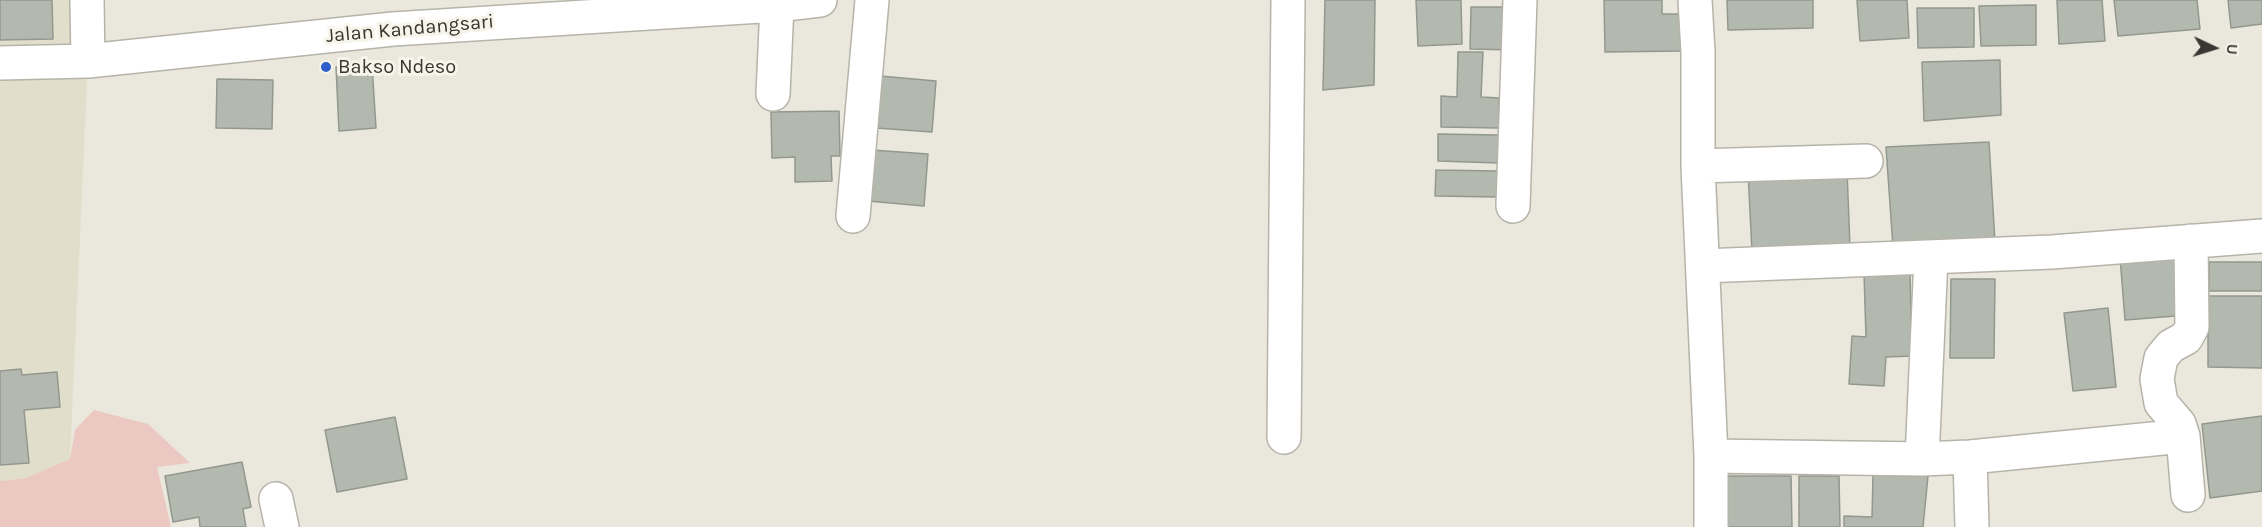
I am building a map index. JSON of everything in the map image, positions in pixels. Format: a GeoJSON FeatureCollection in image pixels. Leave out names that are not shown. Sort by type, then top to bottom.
{"type":"FeatureCollection","features":[{"type":"Feature","properties":{"kind":"street"},"geometry":{"type":"LineString","coordinates":[[87,0],[88,61]]}},
{"type":"Feature","properties":{"kind":"street","name":"Jalan Kandangsari"},"geometry":{"type":"LineString","coordinates":[[0,63],[88,61],[393,29],[777,5],[820,0]]}},
{"type":"Feature","properties":{"kind":"street"},"geometry":{"type":"LineString","coordinates":[[853,216],[872,0]]}},
{"type":"Feature","properties":{"kind":"street"},"geometry":{"type":"LineString","coordinates":[[1284,437],[1288,0]]}},
{"type":"Feature","properties":{"kind":"street"},"geometry":{"type":"LineString","coordinates":[[1513,206],[1520,0]]}},
{"type":"Feature","properties":{"kind":"street"},"geometry":{"type":"LineString","coordinates":[[1695,0],[1698,52],[1698,166],[1711,456],[1711,527]]}},
{"type":"Feature","properties":{"kind":"street"},"geometry":{"type":"LineString","coordinates":[[773,94],[777,5]]}},
{"type":"Feature","properties":{"kind":"street"},"geometry":{"type":"LineString","coordinates":[[1698,166],[1866,161]]}},
{"type":"Feature","properties":{"kind":"street"},"geometry":{"type":"LineString","coordinates":[[1702,266],[2052,252],[2262,236]]}},
{"type":"Feature","properties":{"kind":"street"},"geometry":{"type":"LineString","coordinates":[[2188,495],[2184,436],[2179,424],[2161,403],[2157,379],[2161,358],[2170,346],[2186,338],[2192,327],[2191,241]]}},
{"type":"Feature","properties":{"kind":"street"},"geometry":{"type":"LineString","coordinates":[[1922,459],[1931,258]]}},
{"type":"Feature","properties":{"kind":"street"},"geometry":{"type":"LineString","coordinates":[[1711,456],[1922,459],[1970,457],[2184,436]]}},
{"type":"Feature","properties":{"kind":"street"},"geometry":{"type":"LineString","coordinates":[[1970,457],[1972,527]]}},
{"type":"Feature","properties":{"kind":"shaded area"},"geometry":{"type":"Polygon","coordinates":[[[0,0],[87,0],[88,61],[70,459],[26,478],[0,481],[0,0]]]}},
{"type":"Feature","properties":{"kind":"shaded area"},"geometry":{"type":"Polygon","coordinates":[[[94,410],[148,424],[190,463],[157,467],[171,527],[0,527],[0,481],[26,478],[70,459],[75,430],[94,410]]]}},
{"type":"Feature","properties":{"kind":"building"},"geometry":{"type":"Polygon","coordinates":[[[0,0],[52,0],[53,39],[0,40],[0,0]]]}},
{"type":"Feature","properties":{"kind":"building"},"geometry":{"type":"Polygon","coordinates":[[[1325,0],[1375,0],[1374,85],[1323,90],[1325,0]]]}},
{"type":"Feature","properties":{"kind":"building"},"geometry":{"type":"Polygon","coordinates":[[[1416,0],[1461,0],[1462,44],[1418,46],[1416,0]]]}},
{"type":"Feature","properties":{"kind":"building"},"geometry":{"type":"Polygon","coordinates":[[[1604,0],[1662,0],[1662,14],[1683,14],[1684,51],[1605,52],[1604,0]]]}},
{"type":"Feature","properties":{"kind":"building"},"geometry":{"type":"Polygon","coordinates":[[[1727,0],[1813,0],[1813,28],[1728,30],[1727,0]]]}},
{"type":"Feature","properties":{"kind":"building"},"geometry":{"type":"Polygon","coordinates":[[[1857,0],[1907,0],[1909,38],[1860,41],[1857,0]]]}},
{"type":"Feature","properties":{"kind":"building"},"geometry":{"type":"Polygon","coordinates":[[[2057,0],[2102,0],[2105,41],[2059,44],[2057,0]]]}},
{"type":"Feature","properties":{"kind":"building"},"geometry":{"type":"Polygon","coordinates":[[[2114,0],[2197,0],[2200,29],[2118,36],[2114,0]]]}},
{"type":"Feature","properties":{"kind":"building"},"geometry":{"type":"Polygon","coordinates":[[[2228,0],[2262,0],[2262,24],[2231,28],[2228,0]]]}},
{"type":"Feature","properties":{"kind":"building"},"geometry":{"type":"Polygon","coordinates":[[[2036,5],[2036,45],[1981,46],[1979,6],[2036,5]]]}},
{"type":"Feature","properties":{"kind":"building"},"geometry":{"type":"Polygon","coordinates":[[[1471,7],[1515,7],[1513,50],[1470,49],[1471,7]]]}},
{"type":"Feature","properties":{"kind":"building"},"geometry":{"type":"Polygon","coordinates":[[[1917,8],[1974,8],[1974,47],[1918,48],[1917,8]]]}},
{"type":"Feature","properties":{"kind":"building"},"geometry":{"type":"Polygon","coordinates":[[[1458,52],[1483,52],[1481,97],[1499,98],[1499,128],[1441,127],[1441,96],[1457,97],[1458,52]]]}},
{"type":"Feature","properties":{"kind":"building"},"geometry":{"type":"Polygon","coordinates":[[[2000,60],[2001,115],[1924,121],[1922,62],[2000,60]]]}},
{"type":"Feature","properties":{"kind":"building"},"geometry":{"type":"Polygon","coordinates":[[[372,65],[376,128],[339,131],[336,67],[372,65]]]}},
{"type":"Feature","properties":{"kind":"building"},"geometry":{"type":"Polygon","coordinates":[[[880,76],[936,81],[932,132],[876,128],[880,76]]]}},
{"type":"Feature","properties":{"kind":"building"},"geometry":{"type":"Polygon","coordinates":[[[217,79],[273,80],[272,129],[216,128],[217,79]]]}},
{"type":"Feature","properties":{"kind":"building"},"geometry":{"type":"Polygon","coordinates":[[[839,111],[840,156],[831,156],[832,181],[795,182],[795,157],[772,158],[771,112],[839,111]]]}},
{"type":"Feature","properties":{"kind":"building"},"geometry":{"type":"Polygon","coordinates":[[[1438,134],[1499,135],[1498,163],[1438,161],[1438,134]]]}},
{"type":"Feature","properties":{"kind":"building"},"geometry":{"type":"Polygon","coordinates":[[[1989,142],[1995,242],[1893,247],[1886,147],[1989,142]]]}},
{"type":"Feature","properties":{"kind":"building"},"geometry":{"type":"Polygon","coordinates":[[[872,150],[928,154],[924,206],[868,201],[872,150]]]}},
{"type":"Feature","properties":{"kind":"building"},"geometry":{"type":"Polygon","coordinates":[[[1436,170],[1498,171],[1498,197],[1435,196],[1436,170]]]}},
{"type":"Feature","properties":{"kind":"building"},"geometry":{"type":"Polygon","coordinates":[[[1847,170],[1850,248],[1752,252],[1748,171],[1847,170]]]}},
{"type":"Feature","properties":{"kind":"building"},"geometry":{"type":"Polygon","coordinates":[[[2182,252],[2188,315],[2125,320],[2120,257],[2182,252]]]}},
{"type":"Feature","properties":{"kind":"building"},"geometry":{"type":"Polygon","coordinates":[[[2209,262],[2262,262],[2262,291],[2209,291],[2209,262]]]}},
{"type":"Feature","properties":{"kind":"building"},"geometry":{"type":"Polygon","coordinates":[[[1910,273],[1912,356],[1886,357],[1884,386],[1849,384],[1852,336],[1866,337],[1864,274],[1910,273]]]}},
{"type":"Feature","properties":{"kind":"building"},"geometry":{"type":"Polygon","coordinates":[[[1951,279],[1995,279],[1994,358],[1950,358],[1951,279]]]}},
{"type":"Feature","properties":{"kind":"building"},"geometry":{"type":"Polygon","coordinates":[[[2208,296],[2262,296],[2262,368],[2208,367],[2208,296]]]}},
{"type":"Feature","properties":{"kind":"building"},"geometry":{"type":"Polygon","coordinates":[[[2108,308],[2116,387],[2073,391],[2064,313],[2108,308]]]}},
{"type":"Feature","properties":{"kind":"building"},"geometry":{"type":"Polygon","coordinates":[[[21,369],[22,375],[57,372],[60,407],[24,410],[29,463],[0,465],[0,371],[21,369]]]}},
{"type":"Feature","properties":{"kind":"building"},"geometry":{"type":"Polygon","coordinates":[[[2262,416],[2262,491],[2210,498],[2202,424],[2262,416]]]}},
{"type":"Feature","properties":{"kind":"building"},"geometry":{"type":"Polygon","coordinates":[[[395,417],[407,479],[337,492],[325,430],[395,417]]]}},
{"type":"Feature","properties":{"kind":"building"},"geometry":{"type":"Polygon","coordinates":[[[242,462],[251,507],[243,509],[246,527],[200,527],[199,517],[173,522],[165,476],[242,462]]]}},
{"type":"Feature","properties":{"kind":"building"},"geometry":{"type":"Polygon","coordinates":[[[1873,475],[1928,476],[1923,527],[1844,527],[1844,516],[1872,517],[1873,475]]]}},
{"type":"Feature","properties":{"kind":"building"},"geometry":{"type":"Polygon","coordinates":[[[1726,476],[1791,476],[1792,527],[1727,527],[1726,476]]]}},
{"type":"Feature","properties":{"kind":"building"},"geometry":{"type":"Polygon","coordinates":[[[1799,476],[1839,476],[1840,527],[1799,527],[1799,476]]]}},
{"type":"Feature","properties":{"kind":"place","name":"Bakso Ndeso"},"geometry":{"type":"Point","coordinates":[326,67]}}]}
